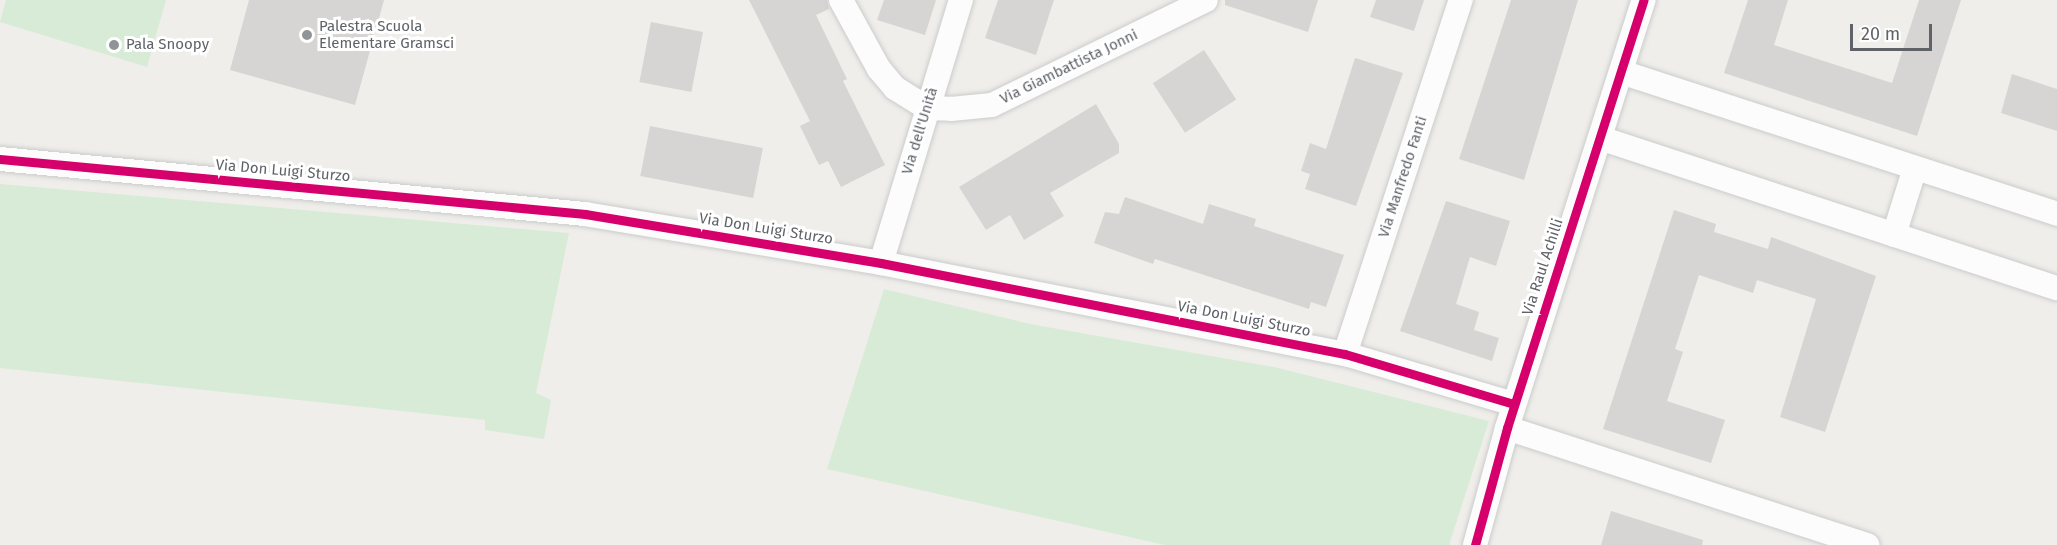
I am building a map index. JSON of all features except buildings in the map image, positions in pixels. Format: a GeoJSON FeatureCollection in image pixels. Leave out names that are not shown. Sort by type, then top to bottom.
{"type":"FeatureCollection","features":[{"type":"Feature","properties":{"kind":"street"},"geometry":{"type":"LineString","coordinates":[[841,0],[879,69],[895,88],[927,108]]}},
{"type":"Feature","properties":{"kind":"street","name":"Via dell'Unità"},"geometry":{"type":"LineString","coordinates":[[882,263],[961,0]]}},
{"type":"Feature","properties":{"kind":"street","name":"Via Giambattista Jonni"},"geometry":{"type":"LineString","coordinates":[[927,108],[992,105],[1206,0]]}},
{"type":"Feature","properties":{"kind":"street","name":"Via Manfredo Fanti"},"geometry":{"type":"LineString","coordinates":[[1345,354],[1461,0]]}},
{"type":"Feature","properties":{"kind":"street","name":"Via Raul Achilli"},"geometry":{"type":"LineString","coordinates":[[1475,545],[1514,404],[1644,0]]}},
{"type":"Feature","properties":{"kind":"street"},"geometry":{"type":"LineString","coordinates":[[1621,72],[2057,214]]}},
{"type":"Feature","properties":{"kind":"street"},"geometry":{"type":"LineString","coordinates":[[1600,138],[2057,288]]}},
{"type":"Feature","properties":{"kind":"street","name":"Via Don Luigi Sturzo"},"geometry":{"type":"LineString","coordinates":[[0,159],[585,214],[882,263],[1345,354],[1514,404]]}},
{"type":"Feature","properties":{"kind":"street"},"geometry":{"type":"LineString","coordinates":[[1894,235],[1915,168]]}},
{"type":"Feature","properties":{"kind":"street"},"geometry":{"type":"LineString","coordinates":[[1507,428],[1867,545]]}},
{"type":"Feature","properties":{"kind":"green space","name":"Pala Snoopy"},"geometry":{"type":"Polygon","coordinates":[[[6,0],[166,0],[147,67],[0,22],[6,0]]]}},
{"type":"Feature","properties":{"kind":"green space"},"geometry":{"type":"Polygon","coordinates":[[[0,184],[569,233],[536,393],[551,400],[544,439],[485,430],[485,420],[0,368],[0,184]]]}},
{"type":"Feature","properties":{"kind":"green space"},"geometry":{"type":"Polygon","coordinates":[[[884,289],[1030,324],[1274,367],[1489,421],[1449,545],[1165,545],[827,469],[884,289]]]}},
{"type":"Feature","properties":{"kind":"cycle path"},"geometry":{"type":"LineString","coordinates":[[1475,545],[1507,428],[1644,0]]}},
{"type":"Feature","properties":{"kind":"cycle path"},"geometry":{"type":"LineString","coordinates":[[0,159],[585,214],[881,263],[1345,354],[1514,404]]}},
{"type":"Feature","properties":{"kind":"place","name":"Palestra Scuola Elementare Gramsci"},"geometry":{"type":"Point","coordinates":[307,35]}},
{"type":"Feature","properties":{"kind":"place","name":"Pala Snoopy"},"geometry":{"type":"Point","coordinates":[114,45]}}]}
